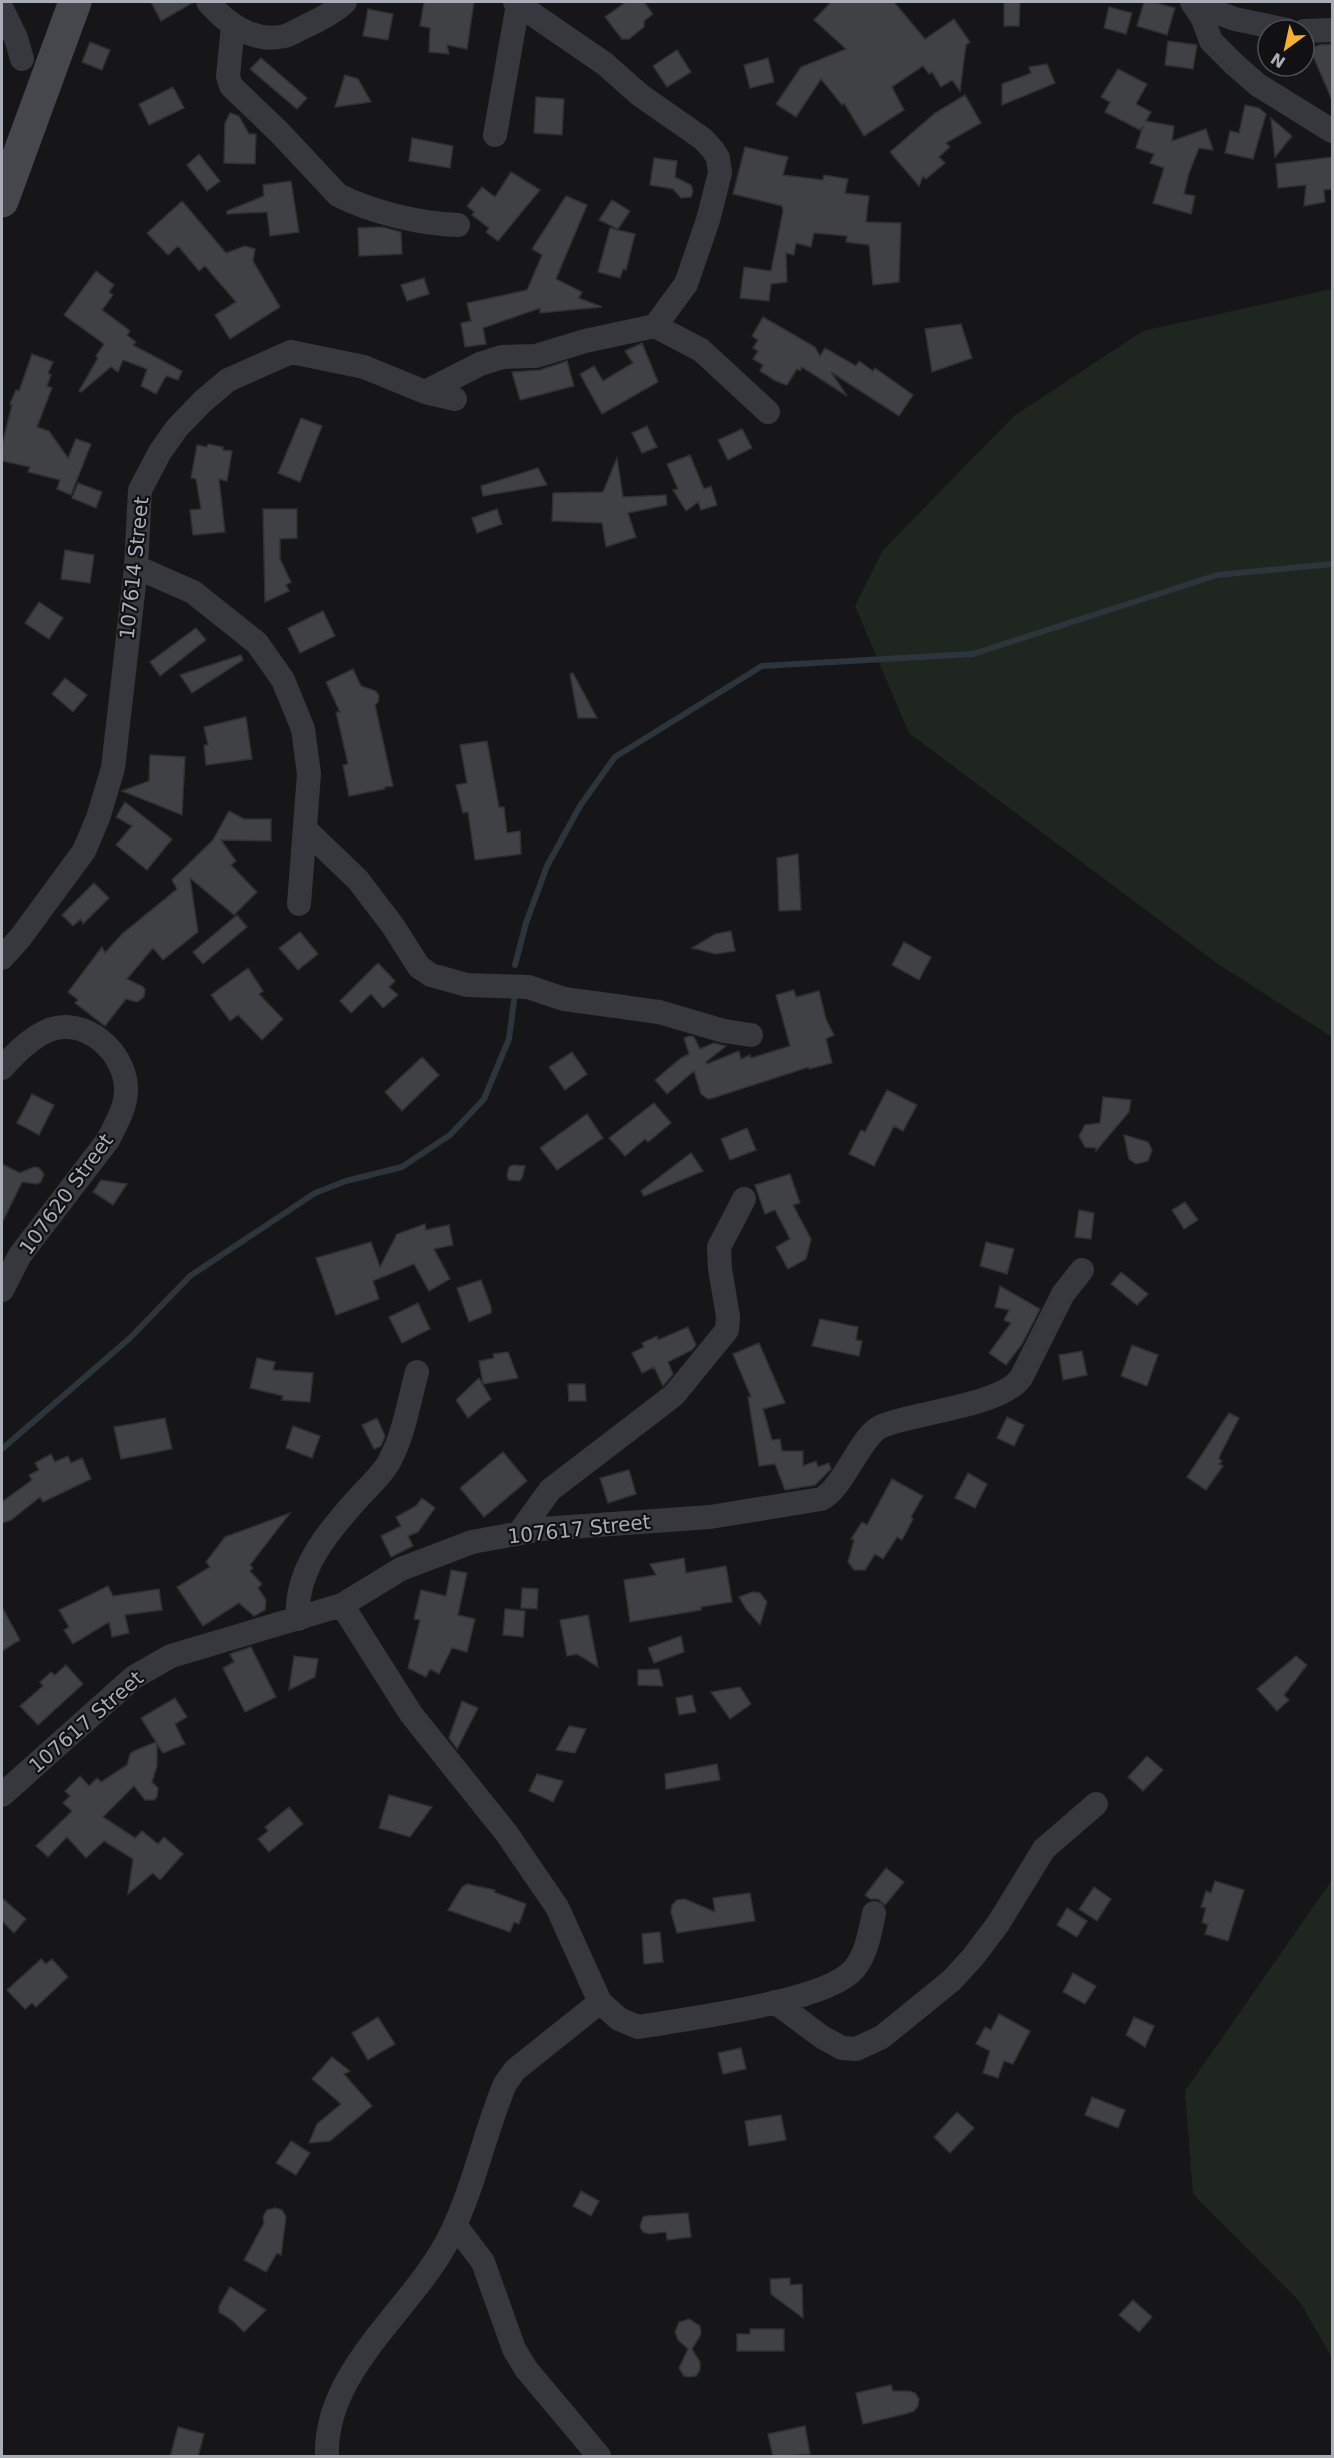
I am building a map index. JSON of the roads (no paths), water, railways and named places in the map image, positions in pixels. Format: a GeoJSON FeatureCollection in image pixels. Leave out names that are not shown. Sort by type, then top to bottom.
{"type":"FeatureCollection","features":[{"type":"Feature","properties":{"kind":"main road"},"geometry":{"type":"LineString","coordinates":[[2,201],[25,62],[75,2]]}},
{"type":"Feature","properties":{"kind":"street"},"geometry":{"type":"LineString","coordinates":[[208,2],[233,26],[269,38],[285,36],[315,22],[345,2]]}},
{"type":"Feature","properties":{"kind":"street"},"geometry":{"type":"LineString","coordinates":[[495,135],[517,3],[595,57],[658,110],[703,139],[713,150],[718,158],[720,172],[708,220],[686,285],[655,326]]}},
{"type":"Feature","properties":{"kind":"street"},"geometry":{"type":"LineString","coordinates":[[1193,3],[1235,19],[1256,23]]}},
{"type":"Feature","properties":{"kind":"street"},"geometry":{"type":"LineString","coordinates":[[1193,3],[1203,19],[1211,41],[1257,86],[1332,131]]}},
{"type":"Feature","properties":{"kind":"street"},"geometry":{"type":"LineString","coordinates":[[2,9],[25,62]]}},
{"type":"Feature","properties":{"kind":"street"},"geometry":{"type":"LineString","coordinates":[[233,26],[228,76],[231,86],[279,130],[338,195],[350,201],[408,218],[436,225],[458,225]]}},
{"type":"Feature","properties":{"kind":"street"},"geometry":{"type":"LineString","coordinates":[[1316,31],[1332,30]]}},
{"type":"Feature","properties":{"kind":"street"},"geometry":{"type":"LineString","coordinates":[[425,392],[466,369],[502,357],[536,356],[585,340],[655,326],[701,350],[768,412]]}},
{"type":"Feature","properties":{"kind":"street","name":"107614 Street"},"geometry":{"type":"LineString","coordinates":[[2,958],[20,938],[84,851],[98,818],[112,768],[136,567],[141,490],[160,452],[177,428],[203,401],[228,380],[291,352],[364,367],[425,392],[455,399]]}},
{"type":"Feature","properties":{"kind":"street"},"geometry":{"type":"LineString","coordinates":[[136,567],[193,592],[257,643],[283,680],[303,729],[309,774],[298,904]]}},
{"type":"Feature","properties":{"kind":"street"},"geometry":{"type":"LineString","coordinates":[[305,829],[358,880],[393,926],[419,967],[431,975],[467,985],[528,987],[564,999],[659,1012],[724,1031],[751,1035]]}},
{"type":"Feature","properties":{"kind":"street","name":"107620 Street"},"geometry":{"type":"LineString","coordinates":[[2,1068],[38,1036],[64,1026],[82,1030],[105,1043],[122,1065],[127,1090],[118,1120],[108,1140],[20,1255],[2,1290]]}},
{"type":"Feature","properties":{"kind":"street"},"geometry":{"type":"LineString","coordinates":[[519,1533],[550,1490],[674,1395],[727,1330],[729,1324],[720,1269],[719,1247],[744,1199]]}},
{"type":"Feature","properties":{"kind":"street","name":"107617 Street"},"geometry":{"type":"LineString","coordinates":[[2,1795],[134,1677],[171,1656],[342,1605],[401,1569],[472,1542],[542,1529],[710,1517],[821,1499],[833,1490],[879,1427],[980,1400],[1016,1385],[1063,1294],[1082,1270]]}},
{"type":"Feature","properties":{"kind":"street"},"geometry":{"type":"LineString","coordinates":[[298,1619],[298,1592],[302,1577],[347,1510],[389,1462],[400,1435],[417,1372]]}},
{"type":"Feature","properties":{"kind":"street"},"geometry":{"type":"LineString","coordinates":[[342,1605],[411,1714],[507,1834],[557,1907],[600,2002],[619,2019],[638,2027],[775,2002],[822,1989],[855,1969],[866,1948],[874,1913]]}},
{"type":"Feature","properties":{"kind":"street"},"geometry":{"type":"LineString","coordinates":[[775,2002],[822,2037],[842,2048],[856,2049],[882,2037],[952,1980],[973,1958],[998,1924],[1044,1849],[1096,1804]]}},
{"type":"Feature","properties":{"kind":"street"},"geometry":{"type":"LineString","coordinates":[[327,2457],[330,2427],[342,2389],[368,2350],[434,2264],[455,2225],[467,2199],[505,2084],[515,2070],[600,2002]]}},
{"type":"Feature","properties":{"kind":"street"},"geometry":{"type":"LineString","coordinates":[[455,2225],[483,2262],[514,2349],[526,2369],[599,2457]]}},
{"type":"Feature","properties":{"kind":"waterway"},"geometry":{"type":"LineString","coordinates":[[515,965],[526,923],[547,866],[580,806],[615,757],[762,666],[973,654],[1217,575],[1332,564]]}},
{"type":"Feature","properties":{"kind":"waterway"},"geometry":{"type":"LineString","coordinates":[[2,1449],[130,1338],[190,1276],[315,1193],[346,1181],[402,1167],[450,1135],[484,1099],[509,1039],[515,993]]}}]}
